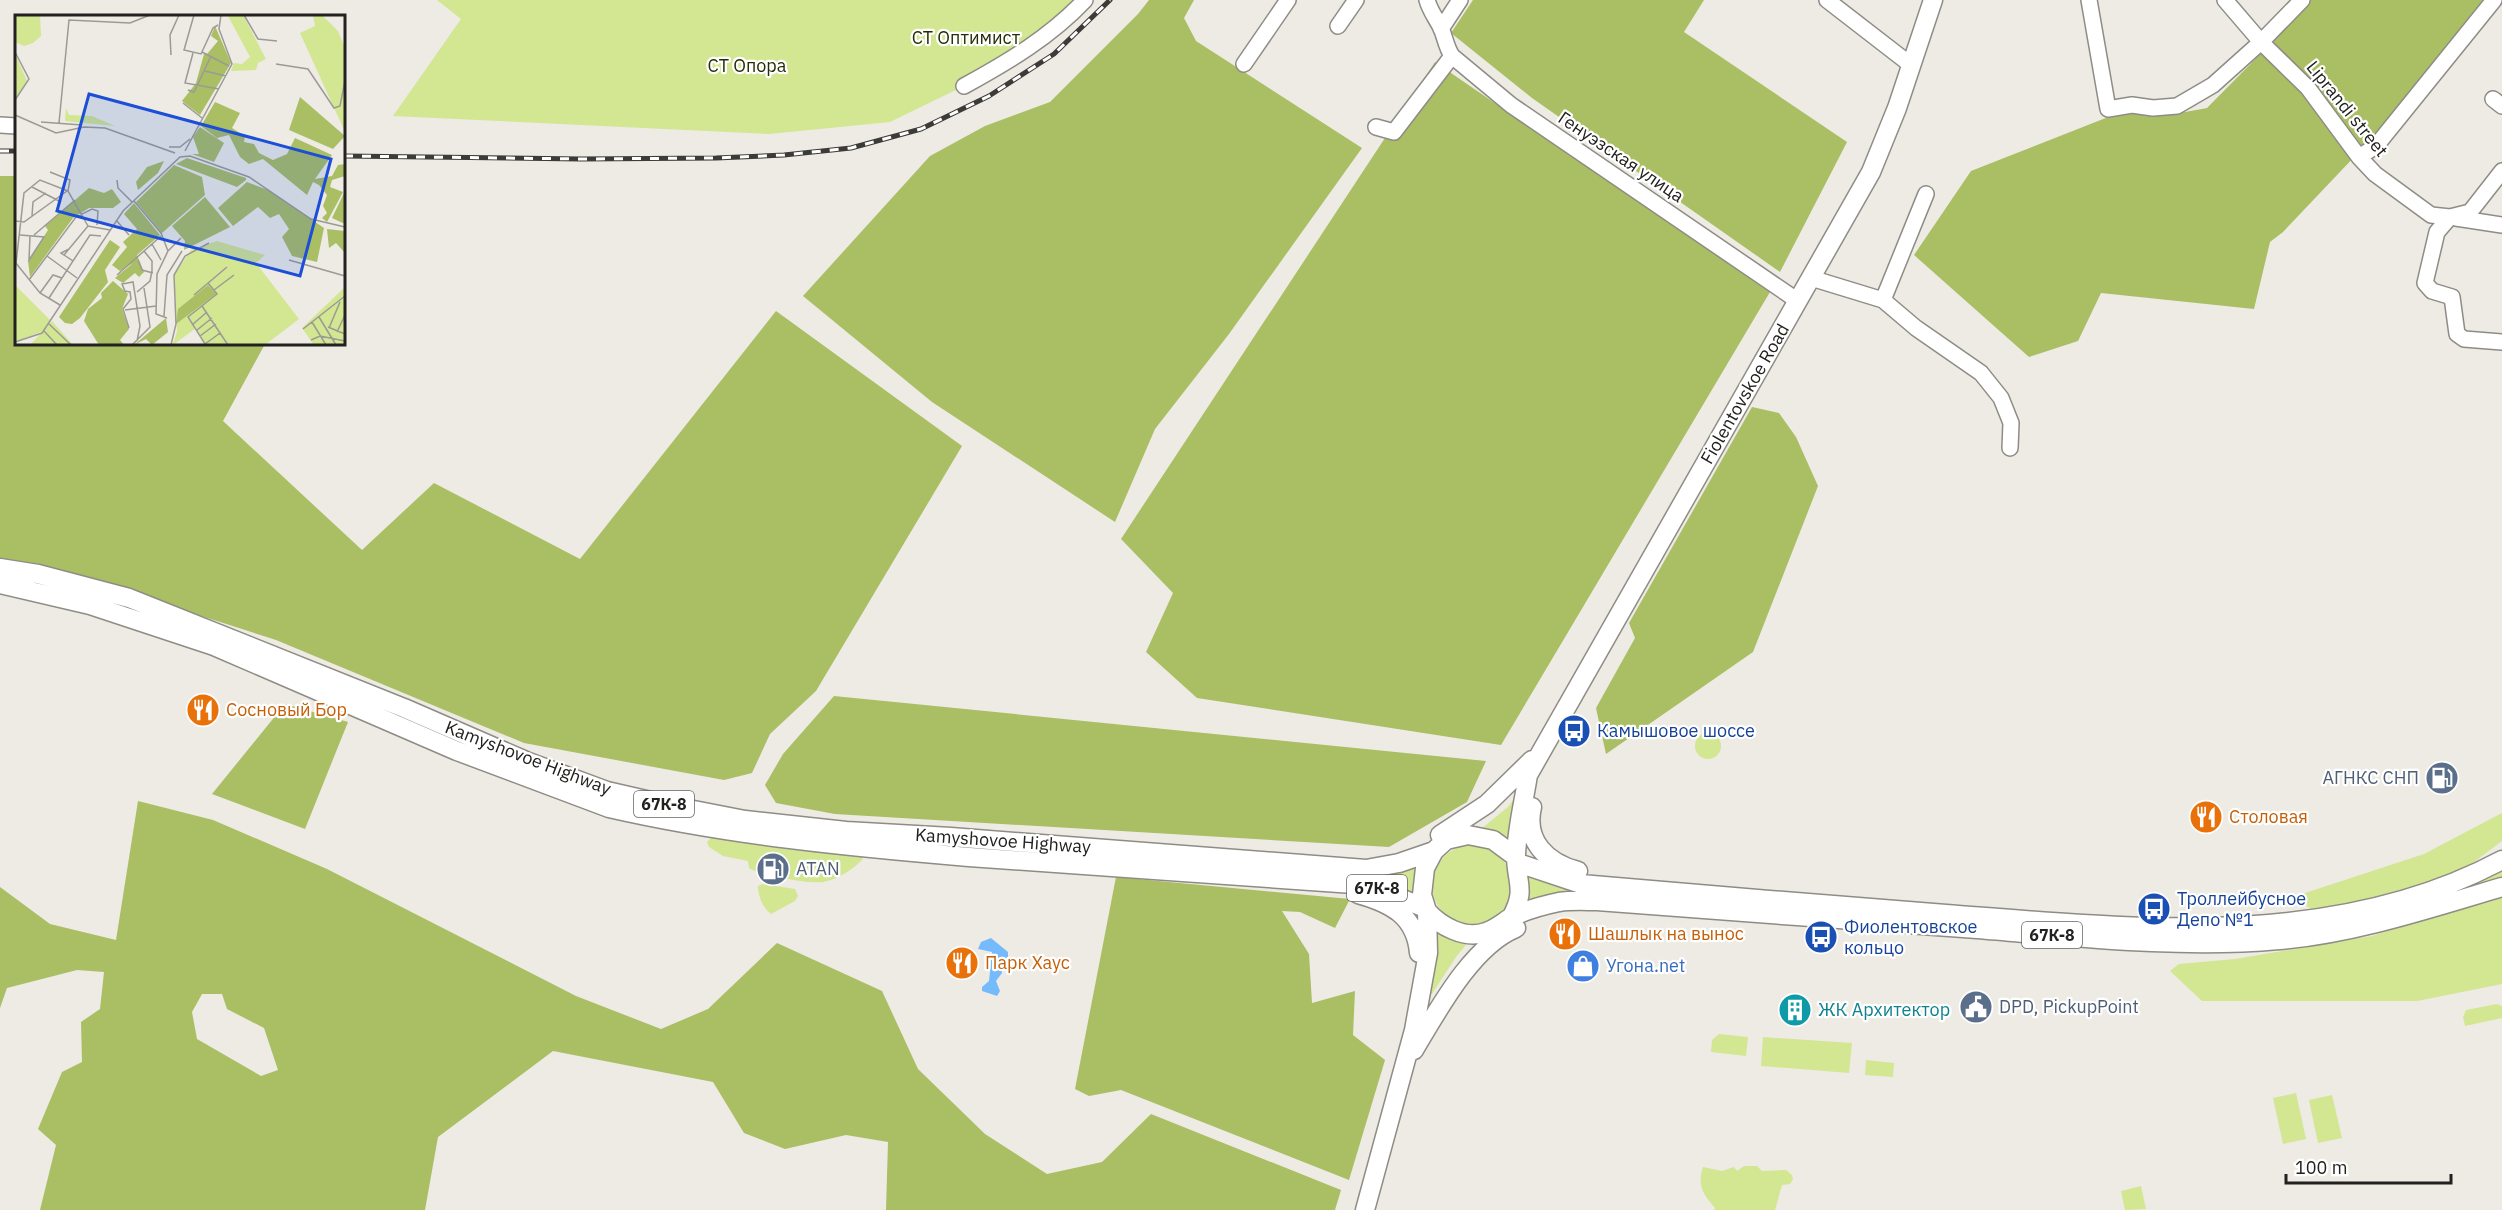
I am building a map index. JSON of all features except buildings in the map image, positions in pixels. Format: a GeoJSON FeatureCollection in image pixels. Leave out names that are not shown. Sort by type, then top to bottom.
{"type":"FeatureCollection","features":[{"type":"Feature","properties":{"kind":"main road","name":"Fiolentovskoe Road"},"geometry":{"type":"LineString","coordinates":[[1459,836],[1489,813],[1528,775],[1595,661],[1871,172],[1911,65],[1932,0]]}},
{"type":"Feature","properties":{"kind":"main road","name":"Kamyshovoe Highway"},"geometry":{"type":"LineString","coordinates":[[0,568],[38,573],[129,598],[607,791],[745,820],[846,831],[1366,869],[1399,863],[1434,850]]}},
{"type":"Feature","properties":{"kind":"main road","name":"Kamyshovoe Highway"},"geometry":{"type":"LineString","coordinates":[[0,584],[90,605],[214,646],[466,754],[609,808],[631,813],[738,832],[904,851],[1326,882]]}},
{"type":"Feature","properties":{"kind":"main road"},"geometry":{"type":"LineString","coordinates":[[1561,717],[1537,785],[1531,813],[1534,839],[1546,857],[1559,866],[1679,892]]}},
{"type":"Feature","properties":{"kind":"main road"},"geometry":{"type":"LineString","coordinates":[[1284,862],[1303,858],[1347,859],[1397,854],[1450,830],[1487,804],[1538,755]]}},
{"type":"Feature","properties":{"kind":"main road","name":"Fiolentovskoe Road"},"geometry":{"type":"LineString","coordinates":[[1517,860],[1528,775]]}},
{"type":"Feature","properties":{"kind":"main road","name":"67К-8"},"geometry":{"type":"LineString","coordinates":[[1426,909],[1422,883],[1425,868],[1434,850],[1446,840],[1459,836],[1481,836],[1493,840],[1517,860],[1581,884],[2024,920],[2178,927],[2280,924],[2387,906],[2466,880],[2502,860]]}},
{"type":"Feature","properties":{"kind":"main road"},"geometry":{"type":"LineString","coordinates":[[1511,918],[1518,906],[1521,891],[1517,860]]}},
{"type":"Feature","properties":{"kind":"main road"},"geometry":{"type":"LineString","coordinates":[[1326,882],[1371,898],[1403,916],[1412,924],[1418,936],[1419,956],[1415,985],[1417,1012]]}},
{"type":"Feature","properties":{"kind":"main road","name":"67К-8"},"geometry":{"type":"LineString","coordinates":[[1326,882],[1368,885],[1426,909],[1436,921],[1448,928],[1469,934],[1482,934],[1511,918],[1559,902],[1597,901],[2176,943],[2280,940],[2348,929],[2502,887]]}},
{"type":"Feature","properties":{"kind":"main road"},"geometry":{"type":"LineString","coordinates":[[1404,1067],[1442,1005],[1478,956],[1510,931],[1545,916],[1594,910],[1642,911],[1658,906]]}},
{"type":"Feature","properties":{"kind":"main road"},"geometry":{"type":"LineString","coordinates":[[1365,1210],[1386,1126],[1395,1103],[1414,1030],[1428,953],[1426,909]]}},
{"type":"Feature","properties":{"kind":"main road"},"geometry":{"type":"LineString","coordinates":[[1414,1030],[1458,962],[1482,934]]}},
{"type":"Feature","properties":{"kind":"street"},"geometry":{"type":"LineString","coordinates":[[964,86],[1018,56],[1064,23],[1085,0]]}},
{"type":"Feature","properties":{"kind":"street"},"geometry":{"type":"LineString","coordinates":[[1244,64],[1288,0]]}},
{"type":"Feature","properties":{"kind":"street"},"geometry":{"type":"LineString","coordinates":[[1338,26],[1356,0]]}},
{"type":"Feature","properties":{"kind":"street","name":"Генуэзская улица"},"geometry":{"type":"LineString","coordinates":[[1427,0],[1432,15],[1441,29],[1446,48],[1452,57],[1511,105],[1798,301]]}},
{"type":"Feature","properties":{"kind":"street"},"geometry":{"type":"LineString","coordinates":[[1441,29],[1460,0]]}},
{"type":"Feature","properties":{"kind":"street"},"geometry":{"type":"LineString","coordinates":[[1827,0],[1911,65]]}},
{"type":"Feature","properties":{"kind":"street"},"geometry":{"type":"LineString","coordinates":[[2089,0],[2108,109],[2132,105],[2153,108],[2177,106],[2213,85],[2261,42],[2302,0]]}},
{"type":"Feature","properties":{"kind":"street","name":"Liprandi street"},"geometry":{"type":"LineString","coordinates":[[2225,0],[2261,42],[2308,88],[2359,157],[2375,174],[2431,215],[2502,225]]}},
{"type":"Feature","properties":{"kind":"street"},"geometry":{"type":"LineString","coordinates":[[2359,157],[2376,146],[2494,0]]}},
{"type":"Feature","properties":{"kind":"street"},"geometry":{"type":"LineString","coordinates":[[1376,127],[1394,132],[1452,57]]}},
{"type":"Feature","properties":{"kind":"street"},"geometry":{"type":"LineString","coordinates":[[0,125],[15,126]]}},
{"type":"Feature","properties":{"kind":"street"},"geometry":{"type":"LineString","coordinates":[[2502,171],[2470,212],[2450,217],[2437,232],[2425,283],[2432,291],[2452,297],[2457,334],[2464,339],[2502,342]]}},
{"type":"Feature","properties":{"kind":"street"},"geometry":{"type":"LineString","coordinates":[[1883,300],[1926,194]]}},
{"type":"Feature","properties":{"kind":"street"},"geometry":{"type":"LineString","coordinates":[[1811,278],[1883,300],[1916,328],[1981,373],[2001,398],[2012,423],[2010,448]]}},
{"type":"Feature","properties":{"kind":"green space","name":"СТ Опора"},"geometry":{"type":"Polygon","coordinates":[[[437,0],[1085,0],[964,86],[890,122],[769,134],[393,116],[461,19],[437,0]]]}},
{"type":"Feature","properties":{"kind":"green space"},"geometry":{"type":"Polygon","coordinates":[[[1149,0],[1194,0],[1184,18],[1196,41],[1362,148],[1229,334],[1155,429],[1115,522],[932,402],[803,296],[930,156],[985,126],[1050,102],[1138,14],[1149,0]]]}},
{"type":"Feature","properties":{"kind":"green space"},"geometry":{"type":"Polygon","coordinates":[[[1473,0],[1704,0],[1684,32],[1847,142],[1780,272],[1532,98],[1451,33],[1473,0]]]}},
{"type":"Feature","properties":{"kind":"green space"},"geometry":{"type":"Polygon","coordinates":[[[2309,0],[2483,0],[2375,135],[2283,232],[2270,242],[2254,309],[2101,293],[2078,341],[2029,357],[1914,255],[1971,171],[2121,112],[2169,115],[2207,108],[2289,25],[2309,0]]]}},
{"type":"Feature","properties":{"kind":"green space"},"geometry":{"type":"Polygon","coordinates":[[[1435,62],[1770,292],[1501,745],[1197,698],[1146,652],[1173,593],[1121,539],[1435,62]]]}},
{"type":"Feature","properties":{"kind":"green space"},"geometry":{"type":"Polygon","coordinates":[[[0,176],[15,176],[15,345],[264,345],[223,421],[362,550],[434,483],[580,559],[776,311],[962,446],[816,691],[770,734],[752,773],[724,780],[524,743],[276,640],[89,580],[0,558],[0,176]]]}},
{"type":"Feature","properties":{"kind":"green space"},"geometry":{"type":"Polygon","coordinates":[[[1752,407],[1779,413],[1796,437],[1818,486],[1753,652],[1606,754],[1596,708],[1635,638],[1629,623],[1752,407]]]}},
{"type":"Feature","properties":{"kind":"green space"},"geometry":{"type":"Polygon","coordinates":[[[834,696],[1486,761],[1467,802],[1389,847],[835,814],[776,803],[765,785],[783,754],[834,696]]]}},
{"type":"Feature","properties":{"kind":"green space"},"geometry":{"type":"Polygon","coordinates":[[[285,704],[348,722],[305,829],[212,794],[285,704]]]}},
{"type":"Feature","properties":{"kind":"green space"},"geometry":{"type":"Polygon","coordinates":[[[1708,733],[1717,737],[1721,746],[1717,755],[1708,759],[1699,755],[1695,746],[1699,737],[1708,733]]]}},
{"type":"Feature","properties":{"kind":"green space"},"geometry":{"type":"Polygon","coordinates":[[[1518,793],[1513,846],[1480,830],[1509,806],[1518,793]]]}},
{"type":"Feature","properties":{"kind":"green space"},"geometry":{"type":"Polygon","coordinates":[[[138,801],[213,820],[327,869],[576,996],[661,1029],[708,1009],[777,943],[882,991],[918,1069],[985,1134],[1047,1174],[1102,1162],[1151,1114],[1341,1190],[1335,1210],[886,1210],[888,1142],[846,1135],[785,1149],[744,1133],[713,1082],[553,1051],[438,1137],[425,1210],[40,1210],[56,1145],[38,1129],[62,1072],[82,1062],[81,1022],[100,1009],[104,972],[77,970],[7,988],[0,1008],[0,887],[50,924],[116,940],[138,801]],[[202,994],[192,1012],[197,1039],[261,1076],[278,1070],[264,1028],[227,1009],[222,994],[202,994]]]}},
{"type":"Feature","properties":{"kind":"green space"},"geometry":{"type":"Polygon","coordinates":[[[2502,813],[2502,841],[2462,871],[2439,883],[2316,912],[2293,897],[2424,854],[2502,813]]]}},
{"type":"Feature","properties":{"kind":"green space"},"geometry":{"type":"Polygon","coordinates":[[[711,838],[860,855],[863,859],[855,867],[828,881],[797,880],[755,871],[749,868],[748,861],[723,856],[709,847],[707,842],[711,838]]]}},
{"type":"Feature","properties":{"kind":"green space"},"geometry":{"type":"Polygon","coordinates":[[[1472,845],[1487,848],[1500,857],[1509,870],[1512,885],[1509,900],[1500,913],[1487,922],[1472,925],[1457,922],[1444,913],[1435,900],[1432,885],[1435,870],[1444,857],[1457,848],[1472,845]]]}},
{"type":"Feature","properties":{"kind":"green space"},"geometry":{"type":"Polygon","coordinates":[[[1421,863],[1418,897],[1354,873],[1421,863]]]}},
{"type":"Feature","properties":{"kind":"green space"},"geometry":{"type":"Polygon","coordinates":[[[2502,869],[2502,880],[2463,892],[2462,888],[2502,869]]]}},
{"type":"Feature","properties":{"kind":"green space"},"geometry":{"type":"Polygon","coordinates":[[[1526,871],[1582,893],[1523,906],[1526,871]]]}},
{"type":"Feature","properties":{"kind":"green space"},"geometry":{"type":"Polygon","coordinates":[[[1116,877],[1350,899],[1335,928],[1300,912],[1282,911],[1309,954],[1312,1003],[1355,991],[1353,1035],[1385,1060],[1349,1180],[1121,1090],[1089,1096],[1075,1089],[1116,877]]]}},
{"type":"Feature","properties":{"kind":"green space"},"geometry":{"type":"Polygon","coordinates":[[[763,884],[795,889],[798,896],[795,901],[771,914],[763,905],[759,893],[758,886],[763,884]]]}},
{"type":"Feature","properties":{"kind":"green space"},"geometry":{"type":"Polygon","coordinates":[[[2502,894],[2502,984],[2417,1001],[2202,1001],[2170,971],[2179,964],[2235,959],[2372,936],[2502,894]]]}},
{"type":"Feature","properties":{"kind":"green space"},"geometry":{"type":"Polygon","coordinates":[[[1430,922],[1470,940],[1424,1006],[1430,922]]]}},
{"type":"Feature","properties":{"kind":"green space"},"geometry":{"type":"Polygon","coordinates":[[[2497,1004],[2502,1006],[2502,1018],[2465,1026],[2463,1017],[2466,1010],[2497,1004]]]}},
{"type":"Feature","properties":{"kind":"green space"},"geometry":{"type":"Polygon","coordinates":[[[1719,1034],[1748,1037],[1746,1056],[1711,1052],[1712,1040],[1719,1034]]]}},
{"type":"Feature","properties":{"kind":"green space"},"geometry":{"type":"Polygon","coordinates":[[[1763,1037],[1852,1043],[1849,1073],[1761,1066],[1763,1037]]]}},
{"type":"Feature","properties":{"kind":"green space"},"geometry":{"type":"Polygon","coordinates":[[[1866,1060],[1894,1063],[1893,1077],[1865,1075],[1866,1060]]]}},
{"type":"Feature","properties":{"kind":"green space"},"geometry":{"type":"Polygon","coordinates":[[[2296,1093],[2306,1139],[2283,1144],[2273,1098],[2296,1093]]]}},
{"type":"Feature","properties":{"kind":"green space"},"geometry":{"type":"Polygon","coordinates":[[[2332,1095],[2342,1138],[2318,1143],[2309,1100],[2332,1095]]]}},
{"type":"Feature","properties":{"kind":"green space"},"geometry":{"type":"Polygon","coordinates":[[[1744,1166],[1757,1166],[1762,1171],[1786,1170],[1792,1175],[1793,1179],[1790,1184],[1782,1185],[1775,1210],[1714,1210],[1715,1208],[1704,1194],[1701,1185],[1703,1167],[1722,1171],[1734,1167],[1737,1171],[1744,1166]]]}},
{"type":"Feature","properties":{"kind":"green space"},"geometry":{"type":"Polygon","coordinates":[[[2141,1186],[2146,1209],[2125,1210],[2121,1191],[2141,1186]]]}},
{"type":"Feature","properties":{"kind":"water"},"geometry":{"type":"Polygon","coordinates":[[[991,938],[1008,952],[1008,957],[1002,962],[1002,973],[996,981],[1000,991],[997,996],[982,991],[982,987],[989,981],[992,952],[978,949],[981,942],[991,938]]]}},
{"type":"Feature","properties":{"kind":"railway"},"geometry":{"type":"LineString","coordinates":[[345,156],[716,158],[784,155],[851,148],[921,129],[989,96],[1054,54],[1110,0]]}},
{"type":"Feature","properties":{"kind":"railway"},"geometry":{"type":"LineString","coordinates":[[0,151],[15,151]]}},
{"type":"Feature","properties":{"kind":"place","name":"Сосновый Бор"},"geometry":{"type":"Point","coordinates":[203,710]}},
{"type":"Feature","properties":{"kind":"place","name":"Камышовое шоссе"},"geometry":{"type":"Point","coordinates":[1574,731]}},
{"type":"Feature","properties":{"kind":"place","name":"АГНКС СНП"},"geometry":{"type":"Point","coordinates":[2442,778]}},
{"type":"Feature","properties":{"kind":"place","name":"Столовая"},"geometry":{"type":"Point","coordinates":[2206,817]}},
{"type":"Feature","properties":{"kind":"place","name":"ATAN"},"geometry":{"type":"Point","coordinates":[773,869]}},
{"type":"Feature","properties":{"kind":"place","name":"Троллейбусное Депо №1"},"geometry":{"type":"Point","coordinates":[2154,909]}},
{"type":"Feature","properties":{"kind":"place","name":"Шашлык на вынос"},"geometry":{"type":"Point","coordinates":[1565,934]}},
{"type":"Feature","properties":{"kind":"place","name":"Фиолентовское кольцо"},"geometry":{"type":"Point","coordinates":[1821,937]}},
{"type":"Feature","properties":{"kind":"place","name":"Парк Хаус"},"geometry":{"type":"Point","coordinates":[962,963]}},
{"type":"Feature","properties":{"kind":"place","name":"Угона.net"},"geometry":{"type":"Point","coordinates":[1583,966]}},
{"type":"Feature","properties":{"kind":"place","name":"DPD, PickupPoint"},"geometry":{"type":"Point","coordinates":[1976,1007]}},
{"type":"Feature","properties":{"kind":"place","name":"ЖК Архитектор"},"geometry":{"type":"Point","coordinates":[1795,1010]}},
{"type":"Feature","properties":{"kind":"park label","name":"СТ Оптимист"},"geometry":{"type":"Point","coordinates":[966,38]}}]}
